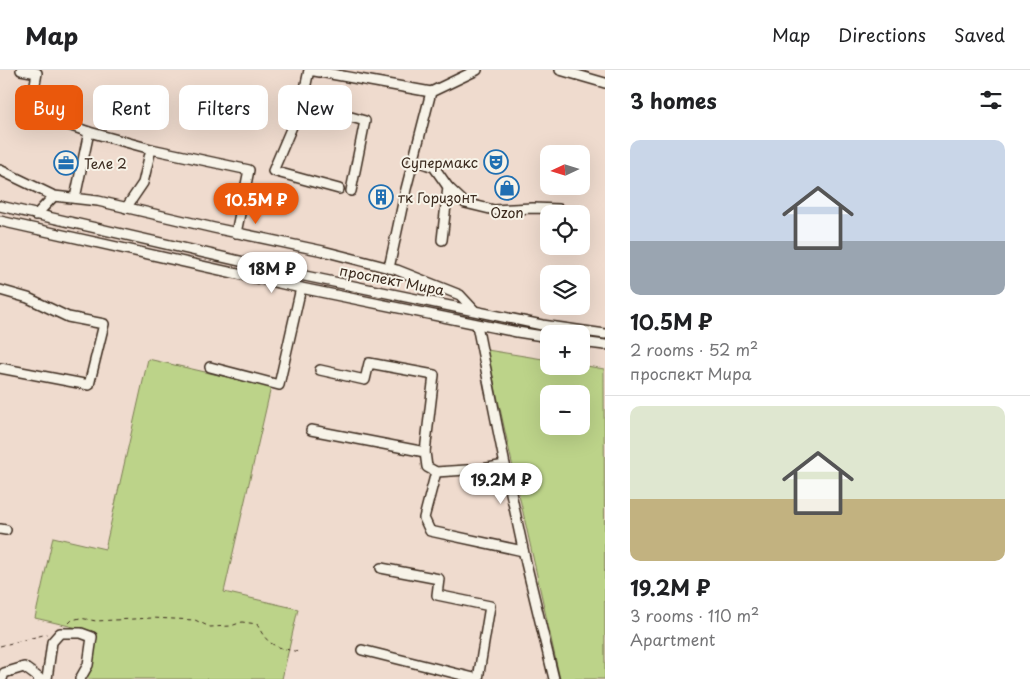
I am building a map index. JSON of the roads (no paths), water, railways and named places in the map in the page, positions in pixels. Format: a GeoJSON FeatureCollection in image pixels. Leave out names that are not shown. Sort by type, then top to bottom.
{"type":"FeatureCollection","features":[{"type":"Feature","properties":{"kind":"street"},"geometry":{"type":"LineString","coordinates":[[21,70],[37,74],[30,112],[89,132],[151,149],[249,170],[236,233]]}},
{"type":"Feature","properties":{"kind":"street"},"geometry":{"type":"LineString","coordinates":[[306,85],[309,70],[431,92],[477,70]]}},
{"type":"Feature","properties":{"kind":"street"},"geometry":{"type":"LineString","coordinates":[[560,70],[605,82]]}},
{"type":"Feature","properties":{"kind":"street"},"geometry":{"type":"LineString","coordinates":[[389,268],[431,92]]}},
{"type":"Feature","properties":{"kind":"street"},"geometry":{"type":"LineString","coordinates":[[351,191],[365,121],[352,117]]}},
{"type":"Feature","properties":{"kind":"street"},"geometry":{"type":"LineString","coordinates":[[290,130],[273,171],[339,190]]}},
{"type":"Feature","properties":{"kind":"street"},"geometry":{"type":"LineString","coordinates":[[76,198],[89,132]]}},
{"type":"Feature","properties":{"kind":"street"},"geometry":{"type":"LineString","coordinates":[[126,208],[143,183],[151,149]]}},
{"type":"Feature","properties":{"kind":"street"},"geometry":{"type":"LineString","coordinates":[[414,160],[434,167],[448,187],[465,203],[494,210],[540,208]]}},
{"type":"Feature","properties":{"kind":"street"},"geometry":{"type":"LineString","coordinates":[[0,170],[54,196],[98,201],[397,270],[460,295],[474,310]]}},
{"type":"Feature","properties":{"kind":"street"},"geometry":{"type":"LineString","coordinates":[[442,240],[448,187]]}},
{"type":"Feature","properties":{"kind":"street"},"geometry":{"type":"LineString","coordinates":[[36,215],[54,196]]}},
{"type":"Feature","properties":{"kind":"street","name":"проспект Мира"},"geometry":{"type":"LineString","coordinates":[[0,206],[304,276],[542,325],[605,334]]}},
{"type":"Feature","properties":{"kind":"street","name":"проспект Мира"},"geometry":{"type":"LineString","coordinates":[[0,221],[301,288],[478,325],[540,335]]}},
{"type":"Feature","properties":{"kind":"street"},"geometry":{"type":"LineString","coordinates":[[210,367],[279,385],[301,288]]}},
{"type":"Feature","properties":{"kind":"street"},"geometry":{"type":"LineString","coordinates":[[0,290],[28,298],[68,317],[104,324],[89,385],[0,368]]}},
{"type":"Feature","properties":{"kind":"street"},"geometry":{"type":"LineString","coordinates":[[478,325],[523,551],[554,679]]}},
{"type":"Feature","properties":{"kind":"street"},"geometry":{"type":"LineString","coordinates":[[590,343],[605,345]]}},
{"type":"Feature","properties":{"kind":"street"},"geometry":{"type":"LineString","coordinates":[[320,370],[365,380],[369,362],[434,374],[425,452],[427,467],[436,472],[482,470],[505,465]]}},
{"type":"Feature","properties":{"kind":"street"},"geometry":{"type":"LineString","coordinates":[[311,430],[425,452]]}},
{"type":"Feature","properties":{"kind":"street"},"geometry":{"type":"LineString","coordinates":[[436,472],[424,518],[430,531],[523,551]]}},
{"type":"Feature","properties":{"kind":"street"},"geometry":{"type":"LineString","coordinates":[[362,650],[478,679],[490,606],[437,595],[439,579],[381,568]]}},
{"type":"Feature","properties":{"kind":"street"},"geometry":{"type":"LineString","coordinates":[[47,679],[52,642],[60,633],[81,633],[92,638],[88,665],[80,679]]}},
{"type":"Feature","properties":{"kind":"street"},"geometry":{"type":"LineString","coordinates":[[2,679],[4,673],[24,667],[38,679]]}},
{"type":"Feature","properties":{"kind":"place","name":"Супермакс"},"geometry":{"type":"Point","coordinates":[496,162]}},
{"type":"Feature","properties":{"kind":"place","name":"Теле 2"},"geometry":{"type":"Point","coordinates":[66,163]}},
{"type":"Feature","properties":{"kind":"place","name":"Ozon"},"geometry":{"type":"Point","coordinates":[507,188]}},
{"type":"Feature","properties":{"kind":"place","name":"тк Горизонт"},"geometry":{"type":"Point","coordinates":[381,197]}}]}
